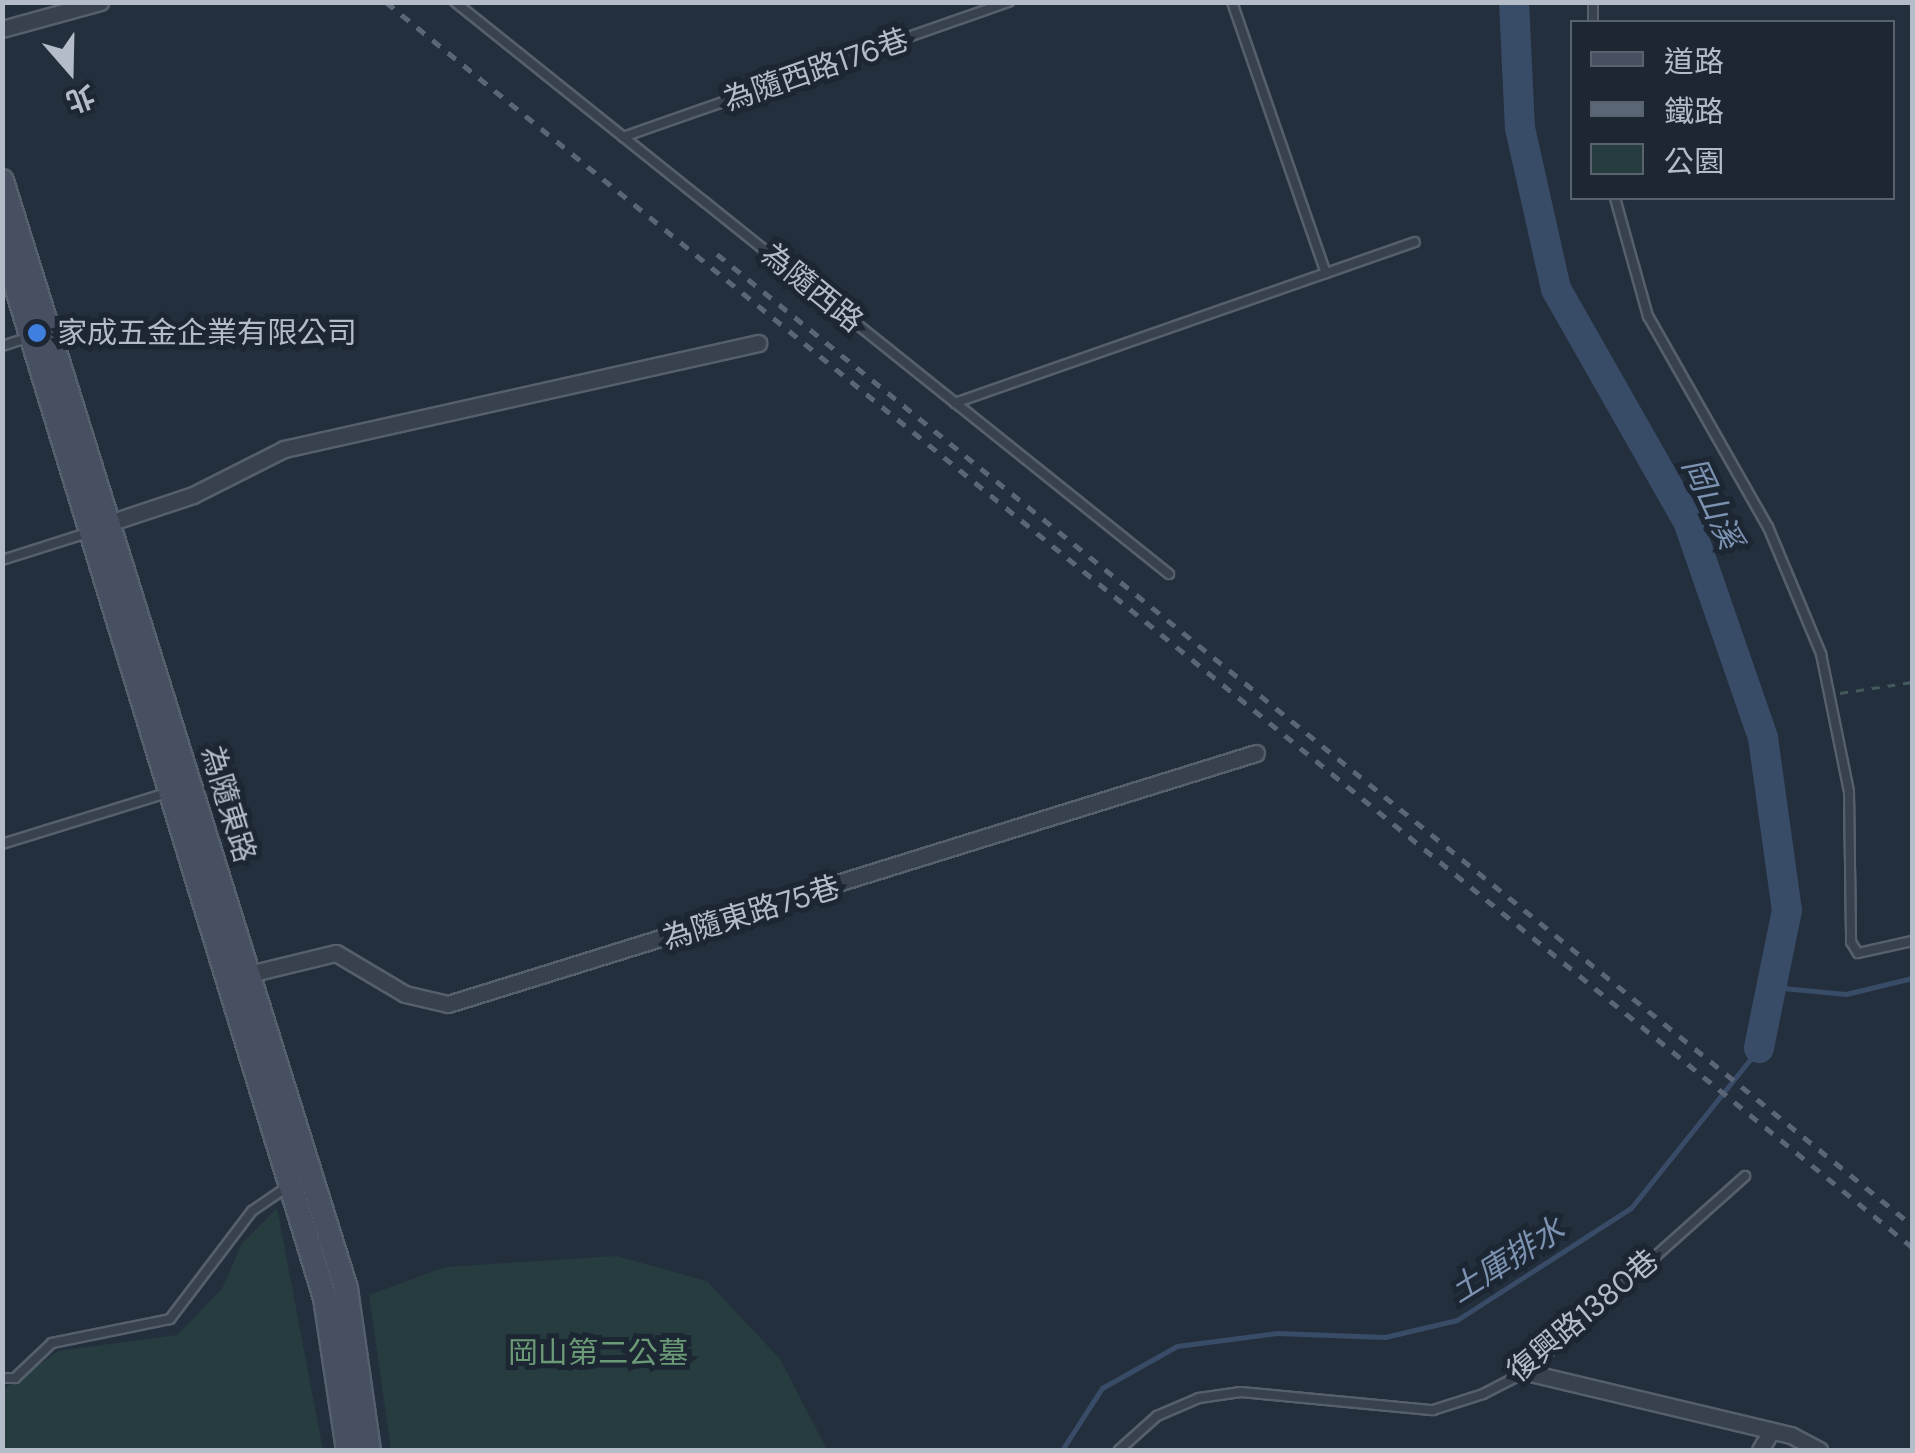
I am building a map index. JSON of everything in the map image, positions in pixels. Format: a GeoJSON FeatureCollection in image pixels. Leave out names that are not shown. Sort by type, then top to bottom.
{"type":"FeatureCollection","features":[{"type":"Feature","properties":{"kind":"street"},"geometry":{"type":"LineString","coordinates":[[2,28],[100,2]]}},
{"type":"Feature","properties":{"kind":"street","name":"為隨東路"},"geometry":{"type":"LineString","coordinates":[[2,180],[171,792],[326,1298],[348,1450]]}},
{"type":"Feature","properties":{"kind":"street","name":"為隨東路"},"geometry":{"type":"LineString","coordinates":[[2,240],[11,298],[32,336],[100,527],[248,974],[346,1289],[369,1450]]}},
{"type":"Feature","properties":{"kind":"street"},"geometry":{"type":"LineString","coordinates":[[100,527],[194,495],[284,449],[758,343]]}},
{"type":"Feature","properties":{"kind":"street","name":"為隨東路75巷"},"geometry":{"type":"LineString","coordinates":[[248,974],[336,954],[406,994],[448,1004],[1256,753]]}},
{"type":"Feature","properties":{"kind":"street"},"geometry":{"type":"LineString","coordinates":[[1526,1372],[1771,1430],[1819,1450]]}},
{"type":"Feature","properties":{"kind":"street"},"geometry":{"type":"LineString","coordinates":[[1760,1450],[1771,1430]]}},
{"type":"Feature","properties":{"kind":"lane","name":"為隨西路"},"geometry":{"type":"LineString","coordinates":[[455,2],[1169,574]]}},
{"type":"Feature","properties":{"kind":"lane","name":"為隨西路176巷"},"geometry":{"type":"LineString","coordinates":[[623,137],[1009,2]]}},
{"type":"Feature","properties":{"kind":"lane"},"geometry":{"type":"LineString","coordinates":[[1232,2],[1326,273]]}},
{"type":"Feature","properties":{"kind":"lane"},"geometry":{"type":"LineString","coordinates":[[1615,200],[1648,316],[1803,599],[1829,694],[1849,792],[1851,942],[1858,953],[1912,941]]}},
{"type":"Feature","properties":{"kind":"lane"},"geometry":{"type":"LineString","coordinates":[[955,403],[1415,242]]}},
{"type":"Feature","properties":{"kind":"lane"},"geometry":{"type":"LineString","coordinates":[[2,346],[32,336]]}},
{"type":"Feature","properties":{"kind":"lane"},"geometry":{"type":"LineString","coordinates":[[2,560],[100,527]]}},
{"type":"Feature","properties":{"kind":"lane"},"geometry":{"type":"LineString","coordinates":[[2,844],[171,792]]}},
{"type":"Feature","properties":{"kind":"lane","name":"復興路1380巷"},"geometry":{"type":"LineString","coordinates":[[1119,1450],[1157,1416],[1199,1398],[1241,1392],[1433,1410],[1526,1372],[1745,1176]]}},
{"type":"Feature","properties":{"kind":"lane"},"geometry":{"type":"LineString","coordinates":[[2,1378],[14,1378],[52,1343],[170,1319],[252,1211],[291,1185]]}},
{"type":"Feature","properties":{"kind":"path"},"geometry":{"type":"LineString","coordinates":[[1829,694],[1912,682]]}},
{"type":"Feature","properties":{"kind":"green space"},"geometry":{"type":"Polygon","coordinates":[[[277,1208],[323,1450],[3,1450],[3,1390],[58,1351],[177,1335],[222,1289],[242,1243],[277,1208]]]}},
{"type":"Feature","properties":{"kind":"green space","name":"岡山第二公墓"},"geometry":{"type":"Polygon","coordinates":[[[616,1256],[707,1281],[780,1359],[827,1450],[391,1450],[369,1295],[445,1267],[616,1256]]]}},
{"type":"Feature","properties":{"kind":"waterway","name":"岡山溪"},"geometry":{"type":"LineString","coordinates":[[1514,2],[1520,128],[1556,289],[1688,521],[1763,738],[1787,910],[1759,1048]]}},
{"type":"Feature","properties":{"kind":"waterway"},"geometry":{"type":"LineString","coordinates":[[1771,987],[1846,994],[1912,978]]}},
{"type":"Feature","properties":{"kind":"waterway","name":"土庫排水"},"geometry":{"type":"LineString","coordinates":[[1062,1450],[1102,1388],[1177,1346],[1277,1333],[1385,1337],[1457,1320],[1631,1208],[1759,1048]]}},
{"type":"Feature","properties":{"kind":"railway"},"geometry":{"type":"LineString","coordinates":[[386,2],[1912,1247]]}},
{"type":"Feature","properties":{"kind":"railway"},"geometry":{"type":"LineString","coordinates":[[717,254],[1912,1225]]}},
{"type":"Feature","properties":{"kind":"place","name":"家成五金企業有限公司"},"geometry":{"type":"Point","coordinates":[37,333]}}]}
